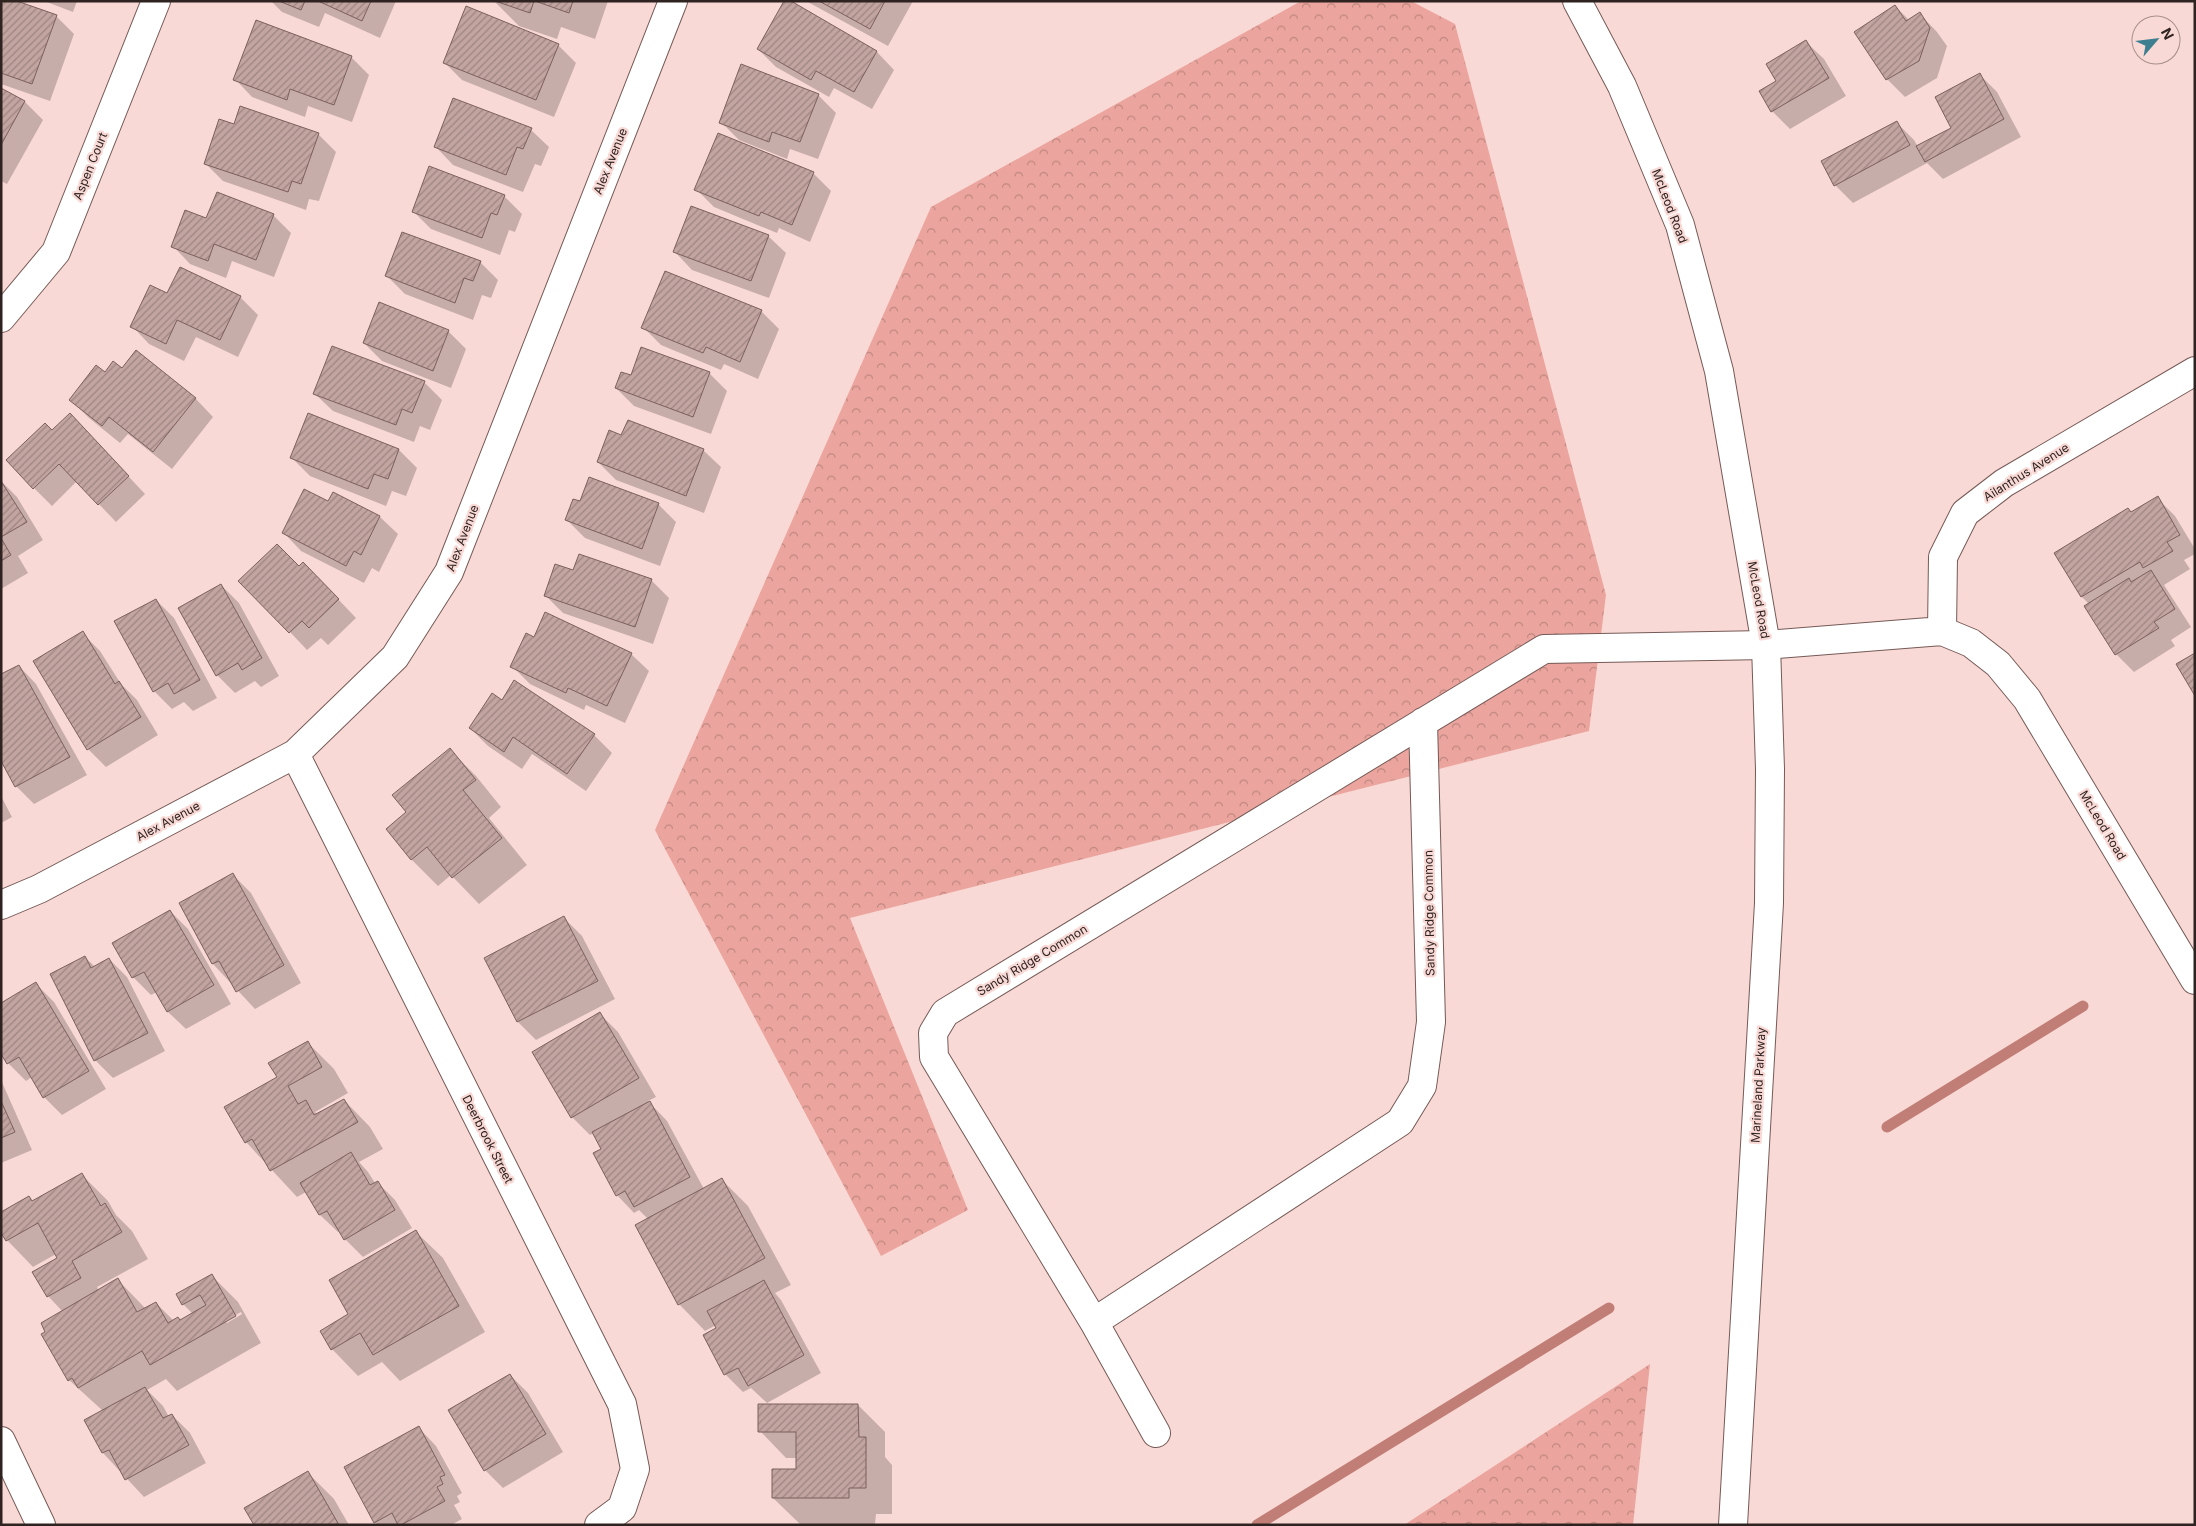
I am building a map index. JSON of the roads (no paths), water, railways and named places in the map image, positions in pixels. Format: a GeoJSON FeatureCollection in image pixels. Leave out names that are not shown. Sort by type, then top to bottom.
{"type":"FeatureCollection","features":[{"type":"Feature","properties":{"kind":"street","name":"Aspen Court"},"geometry":{"type":"LineString","coordinates":[[1,318],[56,252],[156,1]]}},
{"type":"Feature","properties":{"kind":"street","name":"Alex Avenue"},"geometry":{"type":"LineString","coordinates":[[1,905],[39,889],[295,754],[395,657],[449,572],[673,1]]}},
{"type":"Feature","properties":{"kind":"street","name":"McLeod Road"},"geometry":{"type":"LineString","coordinates":[[1577,1],[1622,86],[1680,225],[1719,371],[1766,645],[1942,630],[1971,643],[1998,664],[2027,699],[2195,980]]}},
{"type":"Feature","properties":{"kind":"street","name":"Ailanthus Avenue"},"geometry":{"type":"LineString","coordinates":[[1942,630],[1943,557],[1965,513],[2004,483],[2195,371]]}},
{"type":"Feature","properties":{"kind":"street","name":"Sandy Ridge Common"},"geometry":{"type":"LineString","coordinates":[[1156,1433],[1094,1322],[934,1057],[933,1033],[945,1013],[1544,649],[1766,645]]}},
{"type":"Feature","properties":{"kind":"street","name":"Marineland Parkway"},"geometry":{"type":"LineString","coordinates":[[1733,1525],[1769,903],[1770,769],[1766,645]]}},
{"type":"Feature","properties":{"kind":"street","name":"Sandy Ridge Common"},"geometry":{"type":"LineString","coordinates":[[1094,1322],[1400,1122],[1422,1086],[1431,1022],[1424,722]]}},
{"type":"Feature","properties":{"kind":"street","name":"Deerbrook Street"},"geometry":{"type":"LineString","coordinates":[[295,754],[622,1404],[635,1469],[622,1508],[600,1525]]}},
{"type":"Feature","properties":{"kind":"street"},"geometry":{"type":"LineString","coordinates":[[1,1441],[41,1525]]}},
{"type":"Feature","properties":{"kind":"waterway"},"geometry":{"type":"LineString","coordinates":[[1887,1127],[2083,1006]]}},
{"type":"Feature","properties":{"kind":"waterway"},"geometry":{"type":"LineString","coordinates":[[1257,1525],[1609,1308]]}}]}
